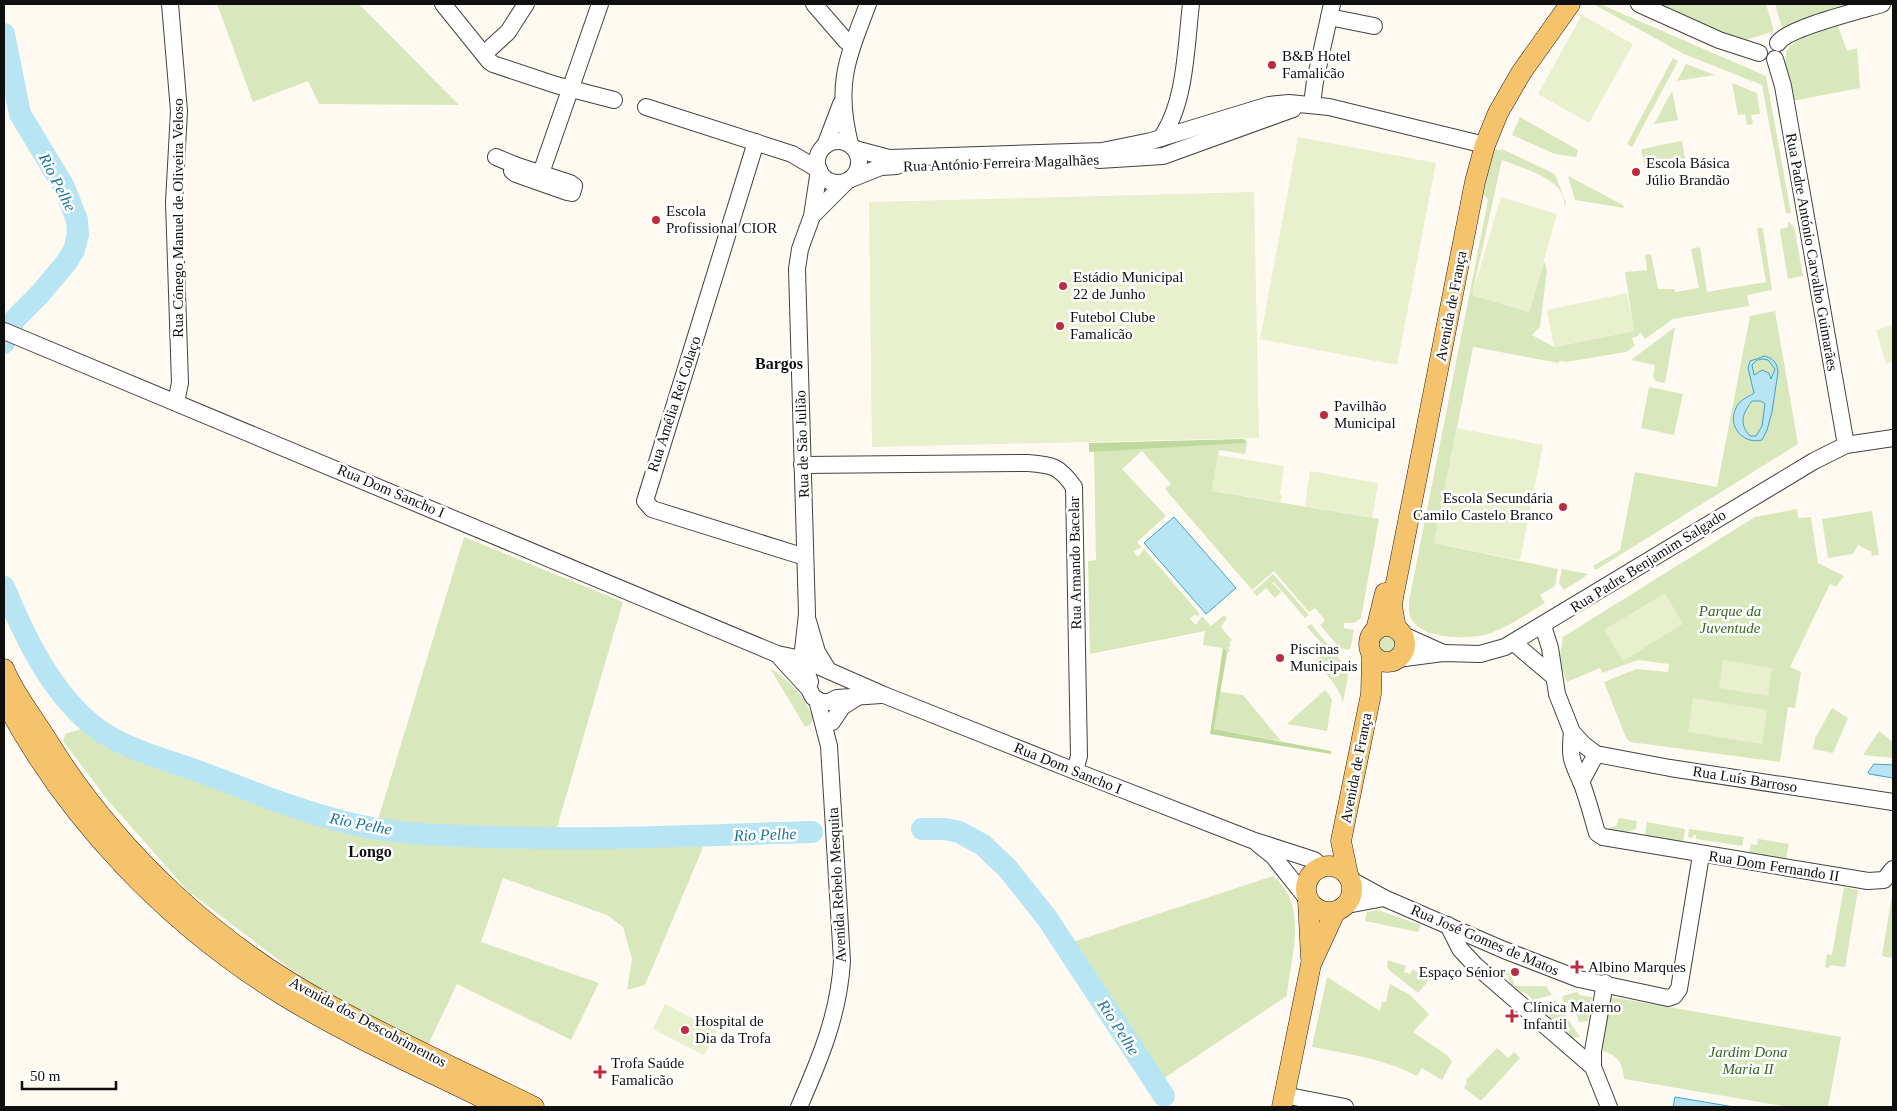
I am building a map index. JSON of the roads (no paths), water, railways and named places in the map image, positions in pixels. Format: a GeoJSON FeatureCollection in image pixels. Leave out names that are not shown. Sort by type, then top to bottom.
{"type":"FeatureCollection","features":[{"type":"Feature","properties":{"kind":"main road","name":"Avenida de França"},"geometry":{"type":"LineString","coordinates":[[1376,630],[1480,144],[1501,84],[1556,4]]}},
{"type":"Feature","properties":{"kind":"main road","name":"Avenida de França"},"geometry":{"type":"LineString","coordinates":[[1398,631],[1392,606],[1393,598],[1476,182],[1480,144],[1511,89],[1570,4]]}},
{"type":"Feature","properties":{"kind":"main road"},"geometry":{"type":"LineString","coordinates":[[1386,626],[1398,631],[1404,638],[1404,650],[1387,658],[1369,644],[1376,630],[1386,626]]}},
{"type":"Feature","properties":{"kind":"main road","name":"Avenida de França"},"geometry":{"type":"LineString","coordinates":[[1349,877],[1341,841],[1370,694],[1387,658]]}},
{"type":"Feature","properties":{"kind":"main road","name":"Avenida dos Descobrimentos"},"geometry":{"type":"LineString","coordinates":[[4,669],[66,771],[107,823],[143,862],[194,912],[285,979],[330,1006],[534,1107]]}},
{"type":"Feature","properties":{"kind":"main road","name":"Avenida dos Descobrimentos"},"geometry":{"type":"LineString","coordinates":[[4,699],[55,782],[103,841],[152,895],[202,938],[294,1001],[501,1107]]}},
{"type":"Feature","properties":{"kind":"main road","name":"Avenida de França"},"geometry":{"type":"LineString","coordinates":[[1322,866],[1341,841]]}},
{"type":"Feature","properties":{"kind":"main road"},"geometry":{"type":"LineString","coordinates":[[1283,1101],[1311,964],[1308,900],[1305,891],[1307,880],[1313,872],[1322,866],[1339,868],[1349,877],[1352,893],[1341,908],[1311,964]]}},
{"type":"Feature","properties":{"kind":"main road"},"geometry":{"type":"LineString","coordinates":[[1308,900],[1323,912],[1341,908]]}},
{"type":"Feature","properties":{"kind":"street","name":"Rua Cónego Manuel de Oliveira Veloso"},"geometry":{"type":"LineString","coordinates":[[170,4],[179,111],[174,202],[180,383],[176,402]]}},
{"type":"Feature","properties":{"kind":"street"},"geometry":{"type":"LineString","coordinates":[[444,4],[493,64],[571,89],[614,100]]}},
{"type":"Feature","properties":{"kind":"street"},"geometry":{"type":"LineString","coordinates":[[484,54],[508,32],[526,4]]}},
{"type":"Feature","properties":{"kind":"street"},"geometry":{"type":"LineString","coordinates":[[541,173],[600,4]]}},
{"type":"Feature","properties":{"kind":"street"},"geometry":{"type":"LineString","coordinates":[[814,4],[846,41],[852,45]]}},
{"type":"Feature","properties":{"kind":"street"},"geometry":{"type":"LineString","coordinates":[[646,107],[792,154],[819,170],[830,182],[848,181],[858,169],[860,162],[853,147],[842,102],[843,82],[852,45],[868,4]]}},
{"type":"Feature","properties":{"kind":"street"},"geometry":{"type":"LineString","coordinates":[[1153,158],[1156,140],[1170,126],[1179,98],[1191,4]]}},
{"type":"Feature","properties":{"kind":"street"},"geometry":{"type":"LineString","coordinates":[[1639,4],[1719,40],[1759,53],[1767,61],[1775,59]]}},
{"type":"Feature","properties":{"kind":"street"},"geometry":{"type":"LineString","coordinates":[[1759,53],[1760,43],[1766,39],[1773,39],[1778,43],[1781,38],[1795,31],[1882,4]]}},
{"type":"Feature","properties":{"kind":"street"},"geometry":{"type":"LineString","coordinates":[[1374,26],[1330,10],[1312,104],[1480,144]]}},
{"type":"Feature","properties":{"kind":"street","name":"Rua Padre António Carvalho Guimarães"},"geometry":{"type":"LineString","coordinates":[[1778,43],[1780,52],[1775,59],[1783,86],[1846,446]]}},
{"type":"Feature","properties":{"kind":"street"},"geometry":{"type":"LineString","coordinates":[[1179,98],[1189,116],[1202,124]]}},
{"type":"Feature","properties":{"kind":"street"},"geometry":{"type":"LineString","coordinates":[[819,170],[818,157],[842,102]]}},
{"type":"Feature","properties":{"kind":"street","name":"Rua António Ferreira Magalhães"},"geometry":{"type":"LineString","coordinates":[[848,181],[881,167],[1153,158],[1221,128],[1312,104]]}},
{"type":"Feature","properties":{"kind":"street","name":"Rua António Ferreira Magalhães"},"geometry":{"type":"LineString","coordinates":[[853,147],[889,158],[1080,153],[1122,148],[1156,140],[1202,124],[1221,128]]}},
{"type":"Feature","properties":{"kind":"street"},"geometry":{"type":"LineString","coordinates":[[792,154],[823,149],[837,141],[853,147]]}},
{"type":"Feature","properties":{"kind":"street","name":"Rua Amélia Rei Colaço"},"geometry":{"type":"LineString","coordinates":[[756,142],[645,501],[652,509],[805,557]]}},
{"type":"Feature","properties":{"kind":"street"},"geometry":{"type":"LineString","coordinates":[[496,157],[570,183],[574,186],[574,190],[572,193],[567,192],[516,174],[512,171],[515,165]]}},
{"type":"Feature","properties":{"kind":"street","name":"Rua de São Julião"},"geometry":{"type":"LineString","coordinates":[[812,690],[802,659],[806,614],[797,269],[800,249],[812,216],[819,170]]}},
{"type":"Feature","properties":{"kind":"street","name":"Rua de São Julião"},"geometry":{"type":"LineString","coordinates":[[812,216],[848,181]]}},
{"type":"Feature","properties":{"kind":"street","name":"Rua Dom Sancho I"},"geometry":{"type":"LineString","coordinates":[[11,334],[777,654],[802,659],[884,695],[1252,840],[1299,855],[1322,866]]}},
{"type":"Feature","properties":{"kind":"street","name":"Rua Padre Benjamim Salgado"},"geometry":{"type":"LineString","coordinates":[[1387,658],[1443,653],[1480,654],[1514,643],[1764,490],[1820,458],[1846,446],[1893,438]]}},
{"type":"Feature","properties":{"kind":"street","name":"Rua Armando Bacelar"},"geometry":{"type":"LineString","coordinates":[[802,465],[1028,463],[1050,465],[1061,469],[1074,487],[1079,756],[1075,771]]}},
{"type":"Feature","properties":{"kind":"street","name":"Rua de São Julião"},"geometry":{"type":"LineString","coordinates":[[806,614],[817,652],[833,673]]}},
{"type":"Feature","properties":{"kind":"street"},"geometry":{"type":"LineString","coordinates":[[1543,626],[1550,648],[1554,677],[1572,732],[1571,754],[1573,767],[1581,782]]}},
{"type":"Feature","properties":{"kind":"street","name":"Rua Padre Benjamim Salgado"},"geometry":{"type":"LineString","coordinates":[[1398,631],[1443,653]]}},
{"type":"Feature","properties":{"kind":"street"},"geometry":{"type":"LineString","coordinates":[[1514,643],[1554,677]]}},
{"type":"Feature","properties":{"kind":"street","name":"Rua Dom Sancho I"},"geometry":{"type":"LineString","coordinates":[[777,654],[812,690],[829,702],[837,698],[884,695]]}},
{"type":"Feature","properties":{"kind":"street"},"geometry":{"type":"LineString","coordinates":[[812,690],[815,674],[833,673],[841,684],[837,698]]}},
{"type":"Feature","properties":{"kind":"street","name":"Avenida Rebelo Mesquita"},"geometry":{"type":"LineString","coordinates":[[812,690],[829,746]]}},
{"type":"Feature","properties":{"kind":"street"},"geometry":{"type":"LineString","coordinates":[[832,722],[842,707],[858,697]]}},
{"type":"Feature","properties":{"kind":"street","name":"Avenida Rebelo Mesquita"},"geometry":{"type":"LineString","coordinates":[[799,1107],[830,1030],[841,978],[842,942],[829,746],[837,698]]}},
{"type":"Feature","properties":{"kind":"street"},"geometry":{"type":"LineString","coordinates":[[1572,732],[1596,754],[1581,782]]}},
{"type":"Feature","properties":{"kind":"street","name":"Rua Luís Barroso"},"geometry":{"type":"LineString","coordinates":[[1596,754],[1670,768],[1893,802]]}},
{"type":"Feature","properties":{"kind":"street","name":"Rua Dom Fernando II"},"geometry":{"type":"LineString","coordinates":[[1581,782],[1600,836],[1701,855],[1868,882],[1884,880],[1893,869]]}},
{"type":"Feature","properties":{"kind":"street","name":"Rua Dom Sancho I"},"geometry":{"type":"LineString","coordinates":[[1252,840],[1273,856],[1308,900]]}},
{"type":"Feature","properties":{"kind":"street","name":"Rua José Gomes de Matos"},"geometry":{"type":"LineString","coordinates":[[1349,877],[1384,898],[1563,973],[1614,987],[1668,998],[1674,996],[1680,985],[1701,855]]}},
{"type":"Feature","properties":{"kind":"street"},"geometry":{"type":"LineString","coordinates":[[1341,908],[1384,898]]}},
{"type":"Feature","properties":{"kind":"street"},"geometry":{"type":"LineString","coordinates":[[1448,925],[1460,949],[1475,965],[1593,1067]]}},
{"type":"Feature","properties":{"kind":"street"},"geometry":{"type":"LineString","coordinates":[[1605,983],[1593,1051],[1593,1067],[1609,1107]]}},
{"type":"Feature","properties":{"kind":"street"},"geometry":{"type":"LineString","coordinates":[[1283,1101],[1345,1107]]}},
{"type":"Feature","properties":{"kind":"water"},"geometry":{"type":"Polygon","coordinates":[[[1765,356],[1768,357],[1777,366],[1778,372],[1772,412],[1767,430],[1762,440],[1755,441],[1749,440],[1738,433],[1734,421],[1737,405],[1754,393],[1748,368],[1750,361],[1765,356]],[[1757,360],[1752,365],[1754,375],[1762,370],[1769,373],[1771,379],[1775,369],[1768,360],[1757,360]],[[1752,401],[1746,410],[1743,423],[1750,436],[1756,436],[1762,426],[1765,404],[1761,401],[1752,401]]]}},
{"type":"Feature","properties":{"kind":"water"},"geometry":{"type":"Polygon","coordinates":[[[1174,517],[1236,588],[1206,614],[1144,543],[1174,517]]]}},
{"type":"Feature","properties":{"kind":"water"},"geometry":{"type":"Polygon","coordinates":[[[1874,764],[1893,765],[1893,778],[1869,774],[1868,772],[1874,764]]]}},
{"type":"Feature","properties":{"kind":"water"},"geometry":{"type":"Polygon","coordinates":[[[1675,1097],[1734,1107],[1673,1107],[1675,1097]]]}},
{"type":"Feature","properties":{"kind":"waterway","name":"Rio Pelhe"},"geometry":{"type":"LineString","coordinates":[[4,34],[20,114],[64,187],[77,220],[78,235],[74,250],[66,263],[39,295],[16,318],[4,343]]}},
{"type":"Feature","properties":{"kind":"waterway","name":"Rio Pelhe"},"geometry":{"type":"LineString","coordinates":[[4,587],[29,642],[50,678],[76,710],[103,733],[144,753],[325,817],[397,832],[489,837],[610,838],[812,832]]}},
{"type":"Feature","properties":{"kind":"waterway","name":"Rio Pelhe"},"geometry":{"type":"LineString","coordinates":[[922,829],[945,829],[959,832],[983,845],[1008,869],[1047,918],[1164,1096]]}},
{"type":"Feature","properties":{"kind":"place","name":"B&B Hotel Famalicão"},"geometry":{"type":"Point","coordinates":[1272,65]}},
{"type":"Feature","properties":{"kind":"place","name":"Escola Básica Júlio Brandão"},"geometry":{"type":"Point","coordinates":[1636,172]}},
{"type":"Feature","properties":{"kind":"place","name":"Escola Profissional CIOR"},"geometry":{"type":"Point","coordinates":[656,220]}},
{"type":"Feature","properties":{"kind":"place","name":"Estádio Municipal 22 de Junho"},"geometry":{"type":"Point","coordinates":[1063,286]}},
{"type":"Feature","properties":{"kind":"place","name":"Futebol Clube Famalicão"},"geometry":{"type":"Point","coordinates":[1060,326]}},
{"type":"Feature","properties":{"kind":"place","name":"Pavilhão Municipal"},"geometry":{"type":"Point","coordinates":[1324,415]}},
{"type":"Feature","properties":{"kind":"place","name":"Escola Secundária Camilo Castelo Branco"},"geometry":{"type":"Point","coordinates":[1563,507]}},
{"type":"Feature","properties":{"kind":"place","name":"Piscinas Municipais"},"geometry":{"type":"Point","coordinates":[1280,658]}},
{"type":"Feature","properties":{"kind":"place","name":"Albino Marques"},"geometry":{"type":"Point","coordinates":[1577,967]}},
{"type":"Feature","properties":{"kind":"place","name":"Espaço Sénior"},"geometry":{"type":"Point","coordinates":[1515,972]}},
{"type":"Feature","properties":{"kind":"place","name":"Clínica Materno Infantil"},"geometry":{"type":"Point","coordinates":[1512,1016]}},
{"type":"Feature","properties":{"kind":"place","name":"Hospital de Dia da Trofa"},"geometry":{"type":"Point","coordinates":[685,1030]}},
{"type":"Feature","properties":{"kind":"place","name":"Trofa Saúde Famalicão"},"geometry":{"type":"Point","coordinates":[600,1072]}},
{"type":"Feature","properties":{"kind":"district","name":"Bargos"},"geometry":{"type":"Point","coordinates":[779,363]}},
{"type":"Feature","properties":{"kind":"district","name":"Longo"},"geometry":{"type":"Point","coordinates":[370,851]}},
{"type":"Feature","properties":{"kind":"park label","name":"Parque da Juventude"},"geometry":{"type":"Point","coordinates":[1730,620]}},
{"type":"Feature","properties":{"kind":"park label","name":"Jardim Dona Maria II"},"geometry":{"type":"Point","coordinates":[1748,1060]}}]}
